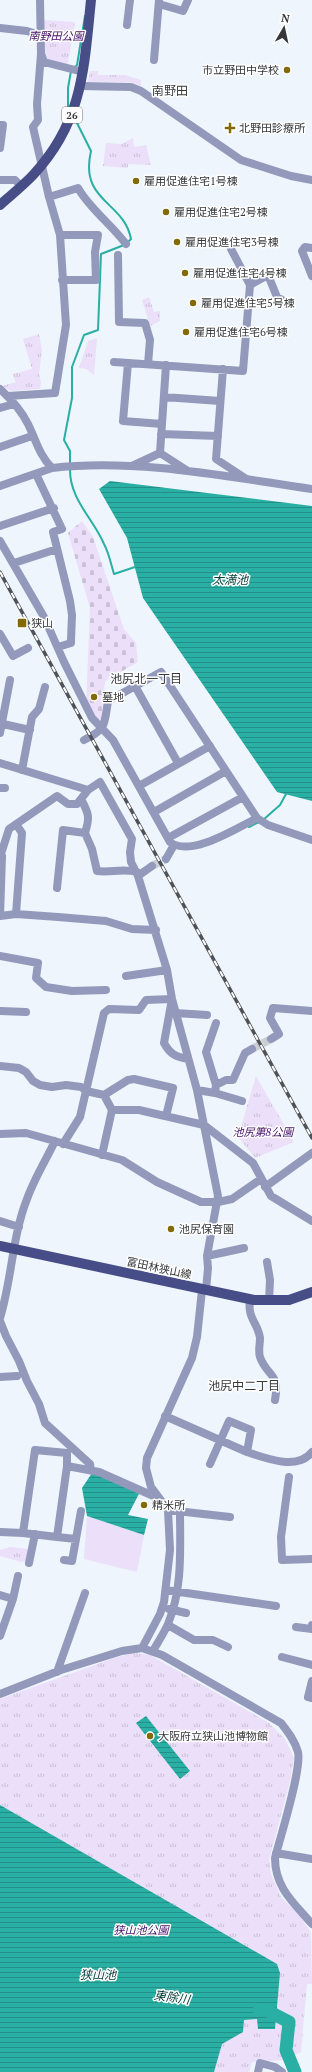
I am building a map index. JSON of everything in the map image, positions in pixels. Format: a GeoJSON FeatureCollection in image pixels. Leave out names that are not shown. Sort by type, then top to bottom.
{"type":"FeatureCollection","features":[{"type":"Feature","properties":{"kind":"main road","name":"26"},"geometry":{"type":"LineString","coordinates":[[0,205],[42,164],[56,146],[73,112],[81,86],[92,0]]}},
{"type":"Feature","properties":{"kind":"main road","name":"富田林狭山線"},"geometry":{"type":"LineString","coordinates":[[0,1246],[250,1300],[290,1300],[312,1292]]}},
{"type":"Feature","properties":{"kind":"street"},"geometry":{"type":"LineString","coordinates":[[8,396],[56,394],[66,326],[60,235],[49,197],[33,127],[38,120],[37,104],[41,54],[40,0]]}},
{"type":"Feature","properties":{"kind":"street"},"geometry":{"type":"LineString","coordinates":[[127,25],[130,0]]}},
{"type":"Feature","properties":{"kind":"street"},"geometry":{"type":"LineString","coordinates":[[154,60],[159,2],[184,11],[188,0]]}},
{"type":"Feature","properties":{"kind":"street"},"geometry":{"type":"LineString","coordinates":[[0,28],[27,30],[40,35]]}},
{"type":"Feature","properties":{"kind":"street"},"geometry":{"type":"LineString","coordinates":[[41,54],[44,62],[83,72]]}},
{"type":"Feature","properties":{"kind":"street"},"geometry":{"type":"LineString","coordinates":[[81,86],[131,87],[141,91],[241,160],[291,176],[312,180]]}},
{"type":"Feature","properties":{"kind":"street"},"geometry":{"type":"LineString","coordinates":[[0,125],[3,125],[0,148]]}},
{"type":"Feature","properties":{"kind":"street"},"geometry":{"type":"LineString","coordinates":[[0,180],[15,180],[21,186]]}},
{"type":"Feature","properties":{"kind":"street"},"geometry":{"type":"LineString","coordinates":[[49,197],[78,188],[83,198],[115,230],[126,244]]}},
{"type":"Feature","properties":{"kind":"street"},"geometry":{"type":"LineString","coordinates":[[60,235],[98,235],[96,252],[96,280],[62,280]]}},
{"type":"Feature","properties":{"kind":"street"},"geometry":{"type":"LineString","coordinates":[[312,248],[306,247],[302,251],[312,276]]}},
{"type":"Feature","properties":{"kind":"street"},"geometry":{"type":"LineString","coordinates":[[114,362],[243,370],[250,285],[231,249]]}},
{"type":"Feature","properties":{"kind":"street"},"geometry":{"type":"LineString","coordinates":[[118,255],[120,322],[146,323],[150,340],[148,364]]}},
{"type":"Feature","properties":{"kind":"street"},"geometry":{"type":"LineString","coordinates":[[250,285],[268,275],[277,297],[289,304]]}},
{"type":"Feature","properties":{"kind":"street"},"geometry":{"type":"LineString","coordinates":[[128,363],[123,421],[162,424]]}},
{"type":"Feature","properties":{"kind":"street"},"geometry":{"type":"LineString","coordinates":[[160,453],[166,365]]}},
{"type":"Feature","properties":{"kind":"street"},"geometry":{"type":"LineString","coordinates":[[223,369],[216,460],[248,480]]}},
{"type":"Feature","properties":{"kind":"street"},"geometry":{"type":"LineString","coordinates":[[0,389],[8,396],[28,424],[32,436],[45,461],[52,468]]}},
{"type":"Feature","properties":{"kind":"street"},"geometry":{"type":"LineString","coordinates":[[164,397],[220,401]]}},
{"type":"Feature","properties":{"kind":"street"},"geometry":{"type":"LineString","coordinates":[[0,408],[14,404]]}},
{"type":"Feature","properties":{"kind":"street"},"geometry":{"type":"LineString","coordinates":[[161,434],[218,436]]}},
{"type":"Feature","properties":{"kind":"street"},"geometry":{"type":"LineString","coordinates":[[0,448],[32,436]]}},
{"type":"Feature","properties":{"kind":"street"},"geometry":{"type":"LineString","coordinates":[[129,467],[160,453]]}},
{"type":"Feature","properties":{"kind":"street"},"geometry":{"type":"LineString","coordinates":[[160,453],[190,472]]}},
{"type":"Feature","properties":{"kind":"street"},"geometry":{"type":"LineString","coordinates":[[0,486],[52,468],[66,466],[129,467],[190,472],[312,489]]}},
{"type":"Feature","properties":{"kind":"street"},"geometry":{"type":"LineString","coordinates":[[36,474],[54,508],[62,529],[53,532],[70,601],[72,623],[71,643],[58,648]]}},
{"type":"Feature","properties":{"kind":"street"},"geometry":{"type":"LineString","coordinates":[[0,526],[54,508]]}},
{"type":"Feature","properties":{"kind":"street"},"geometry":{"type":"LineString","coordinates":[[0,541],[44,617],[92,718],[95,723],[103,727],[113,740],[171,842]]}},
{"type":"Feature","properties":{"kind":"street"},"geometry":{"type":"LineString","coordinates":[[14,563],[57,549]]}},
{"type":"Feature","properties":{"kind":"street"},"geometry":{"type":"LineString","coordinates":[[0,634],[13,656],[28,648]]}},
{"type":"Feature","properties":{"kind":"street"},"geometry":{"type":"LineString","coordinates":[[84,740],[97,734],[103,727],[108,701],[161,672],[257,818],[274,828],[312,840]]}},
{"type":"Feature","properties":{"kind":"street"},"geometry":{"type":"LineString","coordinates":[[0,734],[10,680]]}},
{"type":"Feature","properties":{"kind":"street"},"geometry":{"type":"LineString","coordinates":[[135,686],[178,763]]}},
{"type":"Feature","properties":{"kind":"street"},"geometry":{"type":"LineString","coordinates":[[22,770],[32,717],[39,709],[45,687]]}},
{"type":"Feature","properties":{"kind":"street"},"geometry":{"type":"LineString","coordinates":[[3,724],[30,730]]}},
{"type":"Feature","properties":{"kind":"street"},"geometry":{"type":"LineString","coordinates":[[139,786],[210,746]]}},
{"type":"Feature","properties":{"kind":"street"},"geometry":{"type":"LineString","coordinates":[[0,763],[88,790]]}},
{"type":"Feature","properties":{"kind":"street"},"geometry":{"type":"LineString","coordinates":[[154,812],[226,771]]}},
{"type":"Feature","properties":{"kind":"street"},"geometry":{"type":"LineString","coordinates":[[142,1648],[162,1607],[166,1590],[170,1550],[168,1510],[151,1487],[146,1468],[149,1450],[192,1358],[197,1337],[208,1268],[207,1256],[218,1196],[197,1090],[172,999],[167,970],[156,930],[138,874],[131,862],[130,852],[132,839],[100,782],[88,790],[77,804],[68,804],[57,796],[9,829],[1,856],[0,916],[16,914],[106,921],[132,929],[156,930]]}},
{"type":"Feature","properties":{"kind":"street"},"geometry":{"type":"LineString","coordinates":[[166,859],[171,842],[243,797]]}},
{"type":"Feature","properties":{"kind":"street"},"geometry":{"type":"LineString","coordinates":[[81,799],[89,814],[86,833],[92,849],[97,872],[125,869],[138,874]]}},
{"type":"Feature","properties":{"kind":"street"},"geometry":{"type":"LineString","coordinates":[[171,842],[198,845],[257,818]]}},
{"type":"Feature","properties":{"kind":"street"},"geometry":{"type":"LineString","coordinates":[[16,824],[22,833],[16,914]]}},
{"type":"Feature","properties":{"kind":"street"},"geometry":{"type":"LineString","coordinates":[[58,888],[63,830],[86,833]]}},
{"type":"Feature","properties":{"kind":"street"},"geometry":{"type":"LineString","coordinates":[[138,874],[152,866]]}},
{"type":"Feature","properties":{"kind":"street"},"geometry":{"type":"LineString","coordinates":[[0,956],[38,963],[36,978],[46,986],[72,991],[106,990]]}},
{"type":"Feature","properties":{"kind":"street"},"geometry":{"type":"LineString","coordinates":[[126,976],[167,970]]}},
{"type":"Feature","properties":{"kind":"street"},"geometry":{"type":"LineString","coordinates":[[172,999],[164,1043],[168,1050],[177,1057],[188,1059]]}},
{"type":"Feature","properties":{"kind":"street"},"geometry":{"type":"LineString","coordinates":[[91,1470],[90,1464],[45,1423],[39,1404],[26,1381],[20,1361],[6,1336],[0,1320],[6,1297],[14,1249],[27,1199],[59,1142],[80,1117],[104,1013],[109,1010],[139,1010],[146,1000],[172,999]]}},
{"type":"Feature","properties":{"kind":"street"},"geometry":{"type":"LineString","coordinates":[[271,1039],[279,1034],[270,1018],[273,1008],[312,1011]]}},
{"type":"Feature","properties":{"kind":"street"},"geometry":{"type":"LineString","coordinates":[[0,1011],[26,1012]]}},
{"type":"Feature","properties":{"kind":"street"},"geometry":{"type":"LineString","coordinates":[[176,1013],[207,1015]]}},
{"type":"Feature","properties":{"kind":"street"},"geometry":{"type":"LineString","coordinates":[[216,1023],[206,1052],[216,1089]]}},
{"type":"Feature","properties":{"kind":"street"},"geometry":{"type":"LineString","coordinates":[[216,1089],[226,1080],[233,1080],[245,1053],[252,1049]]}},
{"type":"Feature","properties":{"kind":"street"},"geometry":{"type":"LineString","coordinates":[[0,1066],[19,1068],[26,1072],[33,1081],[40,1085],[52,1087],[66,1085],[81,1087],[104,1095],[112,1110],[102,1155]]}},
{"type":"Feature","properties":{"kind":"street"},"geometry":{"type":"LineString","coordinates":[[104,1095],[128,1080],[173,1088],[166,1116]]}},
{"type":"Feature","properties":{"kind":"street"},"geometry":{"type":"LineString","coordinates":[[197,1090],[216,1089],[242,1101]]}},
{"type":"Feature","properties":{"kind":"street"},"geometry":{"type":"LineString","coordinates":[[112,1110],[139,1110],[204,1125],[253,1163],[271,1196],[312,1221]]}},
{"type":"Feature","properties":{"kind":"street"},"geometry":{"type":"LineString","coordinates":[[0,1134],[26,1133],[122,1160],[157,1182],[201,1202],[218,1202],[232,1199],[263,1183],[312,1153]]}},
{"type":"Feature","properties":{"kind":"street"},"geometry":{"type":"LineString","coordinates":[[0,1221],[20,1227]]}},
{"type":"Feature","properties":{"kind":"street"},"geometry":{"type":"LineString","coordinates":[[207,1256],[244,1248]]}},
{"type":"Feature","properties":{"kind":"street"},"geometry":{"type":"LineString","coordinates":[[266,1262],[270,1280],[269,1301]]}},
{"type":"Feature","properties":{"kind":"street"},"geometry":{"type":"LineString","coordinates":[[250,1300],[249,1313],[260,1338],[260,1358],[276,1380],[277,1388],[275,1400]]}},
{"type":"Feature","properties":{"kind":"street"},"geometry":{"type":"LineString","coordinates":[[0,1377],[17,1376]]}},
{"type":"Feature","properties":{"kind":"street"},"geometry":{"type":"LineString","coordinates":[[165,1416],[260,1457],[287,1462],[297,1462],[312,1452]]}},
{"type":"Feature","properties":{"kind":"street"},"geometry":{"type":"LineString","coordinates":[[210,1464],[229,1421],[251,1430],[247,1452]]}},
{"type":"Feature","properties":{"kind":"street"},"geometry":{"type":"LineString","coordinates":[[23,1533],[35,1450],[67,1453],[67,1466],[57,1537]]}},
{"type":"Feature","properties":{"kind":"street"},"geometry":{"type":"LineString","coordinates":[[67,1466],[99,1472],[159,1498]]}},
{"type":"Feature","properties":{"kind":"street"},"geometry":{"type":"LineString","coordinates":[[289,1477],[281,1538],[282,1560],[312,1559]]}},
{"type":"Feature","properties":{"kind":"street"},"geometry":{"type":"LineString","coordinates":[[168,1510],[180,1510],[230,1517]]}},
{"type":"Feature","properties":{"kind":"street"},"geometry":{"type":"LineString","coordinates":[[152,1651],[168,1625],[178,1591],[180,1571],[180,1510]]}},
{"type":"Feature","properties":{"kind":"street"},"geometry":{"type":"LineString","coordinates":[[64,1560],[72,1561],[80,1511]]}},
{"type":"Feature","properties":{"kind":"street"},"geometry":{"type":"LineString","coordinates":[[0,1532],[35,1534],[76,1539]]}},
{"type":"Feature","properties":{"kind":"street"},"geometry":{"type":"LineString","coordinates":[[29,1563],[35,1534]]}},
{"type":"Feature","properties":{"kind":"street"},"geometry":{"type":"LineString","coordinates":[[0,1636],[13,1599],[18,1576]]}},
{"type":"Feature","properties":{"kind":"street"},"geometry":{"type":"LineString","coordinates":[[166,1590],[276,1606]]}},
{"type":"Feature","properties":{"kind":"street"},"geometry":{"type":"LineString","coordinates":[[57,1672],[85,1593]]}},
{"type":"Feature","properties":{"kind":"street"},"geometry":{"type":"LineString","coordinates":[[0,1595],[13,1599]]}},
{"type":"Feature","properties":{"kind":"street"},"geometry":{"type":"LineString","coordinates":[[162,1607],[186,1613]]}},
{"type":"Feature","properties":{"kind":"street"},"geometry":{"type":"LineString","coordinates":[[168,1625],[194,1640],[213,1640],[228,1646]]}},
{"type":"Feature","properties":{"kind":"street"},"geometry":{"type":"LineString","coordinates":[[296,1627],[312,1629],[312,1626]]}},
{"type":"Feature","properties":{"kind":"street"},"geometry":{"type":"LineString","coordinates":[[0,1694],[57,1672],[122,1650],[142,1648],[152,1651],[280,1723],[290,1735],[298,1754],[297,1775],[276,1853],[275,1869],[282,1889],[312,1924]]}},
{"type":"Feature","properties":{"kind":"street"},"geometry":{"type":"LineString","coordinates":[[282,1658],[312,1665]]}},
{"type":"Feature","properties":{"kind":"street"},"geometry":{"type":"LineString","coordinates":[[312,1681],[308,1697],[312,1698]]}},
{"type":"Feature","properties":{"kind":"street"},"geometry":{"type":"LineString","coordinates":[[276,1853],[312,1859]]}},
{"type":"Feature","properties":{"kind":"street"},"geometry":{"type":"LineString","coordinates":[[258,2072],[260,2064],[275,2067],[282,2072]]}},
{"type":"Feature","properties":{"kind":"green space","name":"南野田公園"},"geometry":{"type":"Polygon","coordinates":[[[42,20],[75,22],[67,68],[44,62],[42,20]]]}},
{"type":"Feature","properties":{"kind":"green space"},"geometry":{"type":"Polygon","coordinates":[[[90,71],[98,71],[98,75],[125,75],[141,80],[141,86],[130,82],[88,82],[90,71]]]}},
{"type":"Feature","properties":{"kind":"green space"},"geometry":{"type":"Polygon","coordinates":[[[133,138],[134,147],[146,145],[151,165],[128,164],[128,168],[103,166],[106,143],[121,144],[133,138]]]}},
{"type":"Feature","properties":{"kind":"green space"},"geometry":{"type":"Polygon","coordinates":[[[149,297],[154,312],[160,311],[160,321],[150,326],[142,300],[149,297]]]}},
{"type":"Feature","properties":{"kind":"green space"},"geometry":{"type":"Polygon","coordinates":[[[39,334],[42,350],[39,374],[41,383],[40,389],[11,391],[2,386],[16,382],[12,374],[32,369],[23,339],[39,334]]]}},
{"type":"Feature","properties":{"kind":"green space"},"geometry":{"type":"Polygon","coordinates":[[[97,338],[94,375],[86,369],[79,368],[88,341],[97,338]]]}},
{"type":"Feature","properties":{"kind":"green space"},"geometry":{"type":"Polygon","coordinates":[[[82,521],[93,537],[124,629],[136,643],[138,662],[105,681],[101,725],[86,707],[90,608],[68,533],[82,521]]]}},
{"type":"Feature","properties":{"kind":"green space","name":"池尻第8公園"},"geometry":{"type":"Polygon","coordinates":[[[256,1076],[294,1142],[255,1158],[238,1137],[256,1076]]]}},
{"type":"Feature","properties":{"kind":"green space"},"geometry":{"type":"Polygon","coordinates":[[[87,1516],[144,1535],[137,1572],[84,1559],[87,1516]]]}},
{"type":"Feature","properties":{"kind":"green space"},"geometry":{"type":"Polygon","coordinates":[[[10,1547],[29,1549],[26,1561],[21,1562],[0,1556],[0,1550],[10,1547]]]}},
{"type":"Feature","properties":{"kind":"green space","name":"狭山池公園"},"geometry":{"type":"Polygon","coordinates":[[[134,1653],[150,1655],[269,1723],[285,1739],[294,1758],[289,1785],[269,1860],[271,1874],[281,1897],[300,1916],[311,1933],[312,1984],[307,1984],[301,2052],[285,2060],[252,2062],[249,2072],[0,2072],[0,1699],[117,1657],[134,1653]]]}},
{"type":"Feature","properties":{"kind":"water","name":"太満池"},"geometry":{"type":"Polygon","coordinates":[[[110,481],[312,506],[312,801],[277,792],[143,598],[127,538],[99,489],[110,481]]]}},
{"type":"Feature","properties":{"kind":"water"},"geometry":{"type":"Polygon","coordinates":[[[94,1470],[141,1490],[128,1515],[148,1519],[144,1535],[87,1516],[82,1488],[94,1470]]]}},
{"type":"Feature","properties":{"kind":"water"},"geometry":{"type":"Polygon","coordinates":[[[146,1716],[190,1771],[180,1779],[136,1723],[146,1716]]]}},
{"type":"Feature","properties":{"kind":"water","name":"狭山池"},"geometry":{"type":"Polygon","coordinates":[[[0,1805],[277,1964],[280,1973],[275,2029],[258,2029],[257,2019],[244,2020],[243,2032],[222,2044],[214,2072],[0,2072],[0,1805]]]}},
{"type":"Feature","properties":{"kind":"waterway"},"geometry":{"type":"LineString","coordinates":[[74,68],[77,65],[85,16]]}},
{"type":"Feature","properties":{"kind":"waterway"},"geometry":{"type":"LineString","coordinates":[[68,107],[68,88],[71,71]]}},
{"type":"Feature","properties":{"kind":"waterway"},"geometry":{"type":"LineString","coordinates":[[76,121],[91,151],[89,168],[91,181],[104,200],[120,216],[127,226],[131,239],[128,242]]}},
{"type":"Feature","properties":{"kind":"waterway"},"geometry":{"type":"LineString","coordinates":[[70,464],[70,451],[64,440],[72,398],[72,367],[84,335],[98,330],[101,254],[124,245]]}},
{"type":"Feature","properties":{"kind":"waterway"},"geometry":{"type":"LineString","coordinates":[[70,468],[73,489],[77,499],[106,547],[114,574],[135,567]]}},
{"type":"Feature","properties":{"kind":"waterway"},"geometry":{"type":"LineString","coordinates":[[263,820],[280,805],[286,794]]}},
{"type":"Feature","properties":{"kind":"waterway"},"geometry":{"type":"LineString","coordinates":[[249,827],[259,822]]}},
{"type":"Feature","properties":{"kind":"waterway","name":"東除川"},"geometry":{"type":"LineString","coordinates":[[259,2010],[268,2011],[289,2022],[286,2050],[295,2072]]}},
{"type":"Feature","properties":{"kind":"tunnel"},"geometry":{"type":"LineString","coordinates":[[152,866],[166,859]]}},
{"type":"Feature","properties":{"kind":"tunnel"},"geometry":{"type":"LineString","coordinates":[[252,1049],[271,1039]]}},
{"type":"Feature","properties":{"kind":"railway"},"geometry":{"type":"LineString","coordinates":[[0,572],[312,1138]]}},
{"type":"Feature","properties":{"kind":"place","name":"市立野田中学校"},"geometry":{"type":"Point","coordinates":[287,70]}},
{"type":"Feature","properties":{"kind":"place","name":"北野田診療所"},"geometry":{"type":"Point","coordinates":[230,128]}},
{"type":"Feature","properties":{"kind":"place","name":"雇用促進住宅1号棟"},"geometry":{"type":"Point","coordinates":[136,181]}},
{"type":"Feature","properties":{"kind":"place","name":"雇用促進住宅2号棟"},"geometry":{"type":"Point","coordinates":[166,212]}},
{"type":"Feature","properties":{"kind":"place","name":"雇用促進住宅3号棟"},"geometry":{"type":"Point","coordinates":[177,242]}},
{"type":"Feature","properties":{"kind":"place","name":"雇用促進住宅4号棟"},"geometry":{"type":"Point","coordinates":[185,273]}},
{"type":"Feature","properties":{"kind":"place","name":"雇用促進住宅5号棟"},"geometry":{"type":"Point","coordinates":[193,303]}},
{"type":"Feature","properties":{"kind":"place","name":"雇用促進住宅6号棟"},"geometry":{"type":"Point","coordinates":[186,332]}},
{"type":"Feature","properties":{"kind":"place","name":"狭山"},"geometry":{"type":"Point","coordinates":[22,623]}},
{"type":"Feature","properties":{"kind":"place","name":"墓地"},"geometry":{"type":"Point","coordinates":[94,697]}},
{"type":"Feature","properties":{"kind":"place","name":"池尻保育園"},"geometry":{"type":"Point","coordinates":[171,1229]}},
{"type":"Feature","properties":{"kind":"place","name":"精米所"},"geometry":{"type":"Point","coordinates":[144,1505]}},
{"type":"Feature","properties":{"kind":"place","name":"大阪府立狭山池博物館"},"geometry":{"type":"Point","coordinates":[150,1736]}},
{"type":"Feature","properties":{"kind":"district","name":"南野田"},"geometry":{"type":"Point","coordinates":[170,90]}},
{"type":"Feature","properties":{"kind":"district","name":"池尻北一丁目"},"geometry":{"type":"Point","coordinates":[146,678]}},
{"type":"Feature","properties":{"kind":"district","name":"池尻中二丁目"},"geometry":{"type":"Point","coordinates":[244,1385]}}]}
